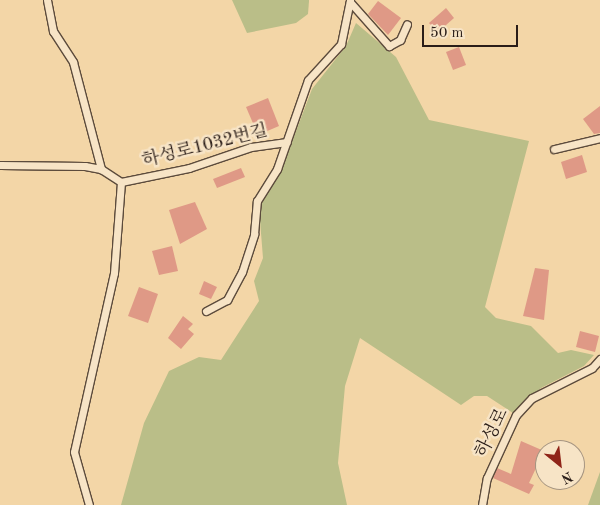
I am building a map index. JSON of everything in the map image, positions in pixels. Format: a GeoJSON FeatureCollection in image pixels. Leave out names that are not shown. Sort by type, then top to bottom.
{"type":"FeatureCollection","features":[{"type":"Feature","properties":{"kind":"lane"},"geometry":{"type":"LineString","coordinates":[[47,0],[53,31],[73,62],[101,169]]}},
{"type":"Feature","properties":{"kind":"lane"},"geometry":{"type":"LineString","coordinates":[[350,1],[389,46],[400,40],[407,24]]}},
{"type":"Feature","properties":{"kind":"lane","name":"하성로1032번길"},"geometry":{"type":"LineString","coordinates":[[120,182],[189,168],[242,149],[287,142],[308,80],[341,44],[350,1]]}},
{"type":"Feature","properties":{"kind":"lane"},"geometry":{"type":"LineString","coordinates":[[554,149],[600,138]]}},
{"type":"Feature","properties":{"kind":"lane"},"geometry":{"type":"LineString","coordinates":[[206,311],[219,307],[234,290],[250,251],[257,202],[287,142]]}},
{"type":"Feature","properties":{"kind":"lane"},"geometry":{"type":"LineString","coordinates":[[0,164],[101,169],[120,182],[114,273],[74,452],[89,505]]}},
{"type":"Feature","properties":{"kind":"lane","name":"하성로"},"geometry":{"type":"LineString","coordinates":[[482,505],[487,478],[516,415],[532,398],[592,368],[600,359]]}},
{"type":"Feature","properties":{"kind":"green space"},"geometry":{"type":"Polygon","coordinates":[[[232,0],[309,0],[308,14],[296,23],[247,33],[232,0]]]}},
{"type":"Feature","properties":{"kind":"green space"},"geometry":{"type":"Polygon","coordinates":[[[356,23],[396,57],[429,120],[529,141],[485,307],[496,318],[531,326],[558,353],[571,350],[594,355],[584,366],[541,388],[513,413],[487,396],[474,396],[461,405],[360,338],[345,386],[338,463],[347,505],[121,505],[144,423],[169,371],[199,357],[221,360],[259,301],[254,281],[263,258],[259,208],[282,168],[312,89],[346,46],[356,23]]]}},
{"type":"Feature","properties":{"kind":"green space"},"geometry":{"type":"Polygon","coordinates":[[[600,472],[600,505],[588,505],[600,472]]]}},
{"type":"Feature","properties":{"kind":"building"},"geometry":{"type":"Polygon","coordinates":[[[378,1],[401,18],[388,35],[368,14],[378,1]]]}},
{"type":"Feature","properties":{"kind":"building"},"geometry":{"type":"Polygon","coordinates":[[[446,8],[454,18],[437,33],[429,23],[446,8]]]}},
{"type":"Feature","properties":{"kind":"building"},"geometry":{"type":"Polygon","coordinates":[[[459,47],[466,65],[453,70],[446,52],[459,47]]]}},
{"type":"Feature","properties":{"kind":"building"},"geometry":{"type":"Polygon","coordinates":[[[268,98],[279,126],[258,135],[246,107],[268,98]]]}},
{"type":"Feature","properties":{"kind":"building"},"geometry":{"type":"Polygon","coordinates":[[[600,106],[600,133],[594,134],[583,119],[600,106]]]}},
{"type":"Feature","properties":{"kind":"building"},"geometry":{"type":"Polygon","coordinates":[[[582,155],[587,172],[566,179],[561,162],[582,155]]]}},
{"type":"Feature","properties":{"kind":"building"},"geometry":{"type":"Polygon","coordinates":[[[241,168],[245,177],[217,188],[213,179],[241,168]]]}},
{"type":"Feature","properties":{"kind":"building"},"geometry":{"type":"Polygon","coordinates":[[[195,202],[207,229],[180,244],[169,210],[195,202]]]}},
{"type":"Feature","properties":{"kind":"building"},"geometry":{"type":"Polygon","coordinates":[[[172,246],[178,271],[159,275],[152,251],[172,246]]]}},
{"type":"Feature","properties":{"kind":"building"},"geometry":{"type":"Polygon","coordinates":[[[535,268],[549,270],[544,320],[523,316],[535,268]]]}},
{"type":"Feature","properties":{"kind":"building"},"geometry":{"type":"Polygon","coordinates":[[[204,281],[217,287],[211,299],[199,294],[204,281]]]}},
{"type":"Feature","properties":{"kind":"building"},"geometry":{"type":"Polygon","coordinates":[[[139,287],[158,294],[148,323],[128,316],[139,287]]]}},
{"type":"Feature","properties":{"kind":"building"},"geometry":{"type":"Polygon","coordinates":[[[183,316],[193,324],[188,329],[194,334],[181,349],[168,338],[183,316]]]}},
{"type":"Feature","properties":{"kind":"building"},"geometry":{"type":"Polygon","coordinates":[[[580,331],[599,336],[595,352],[576,347],[580,331]]]}},
{"type":"Feature","properties":{"kind":"building"},"geometry":{"type":"Polygon","coordinates":[[[521,441],[535,447],[535,470],[529,483],[534,485],[529,494],[493,478],[497,468],[511,474],[521,441]]]}}]}
